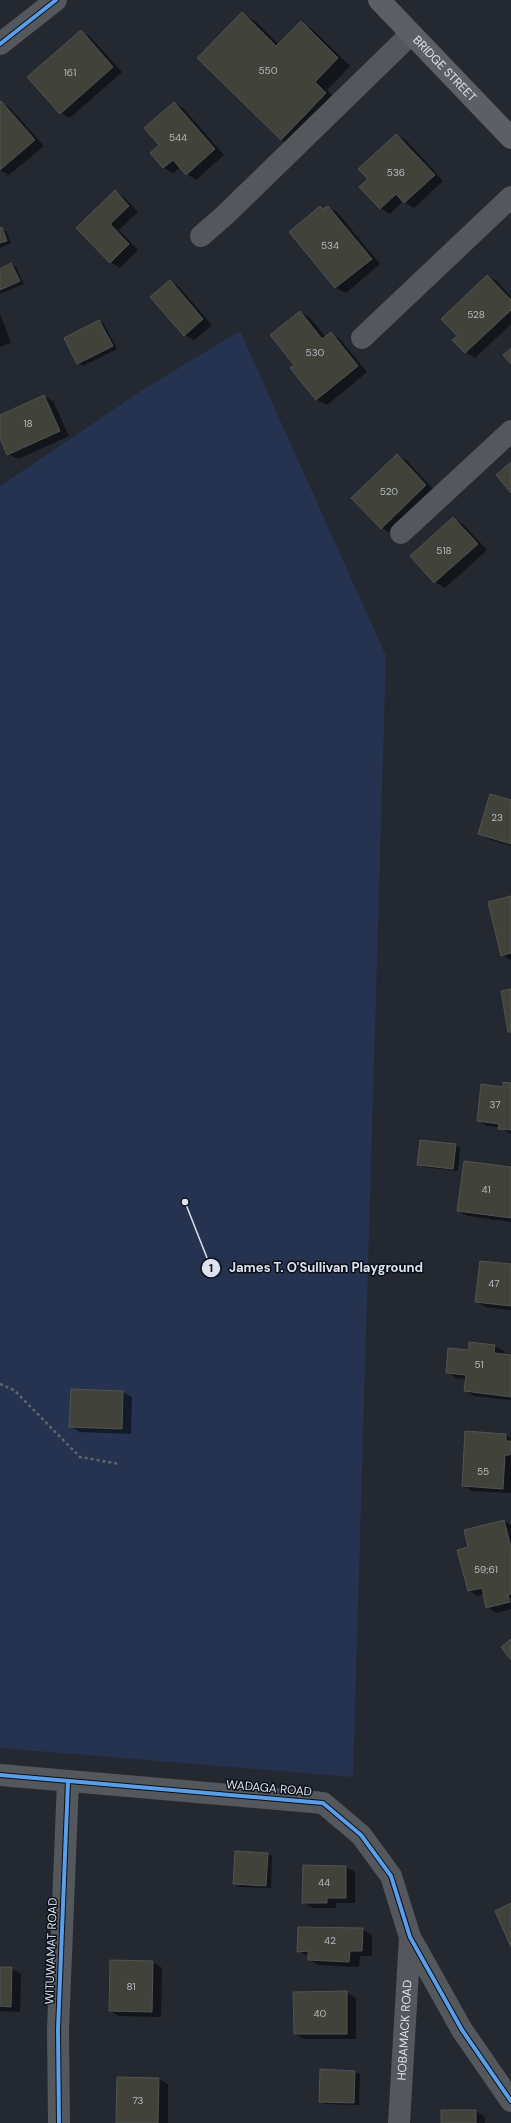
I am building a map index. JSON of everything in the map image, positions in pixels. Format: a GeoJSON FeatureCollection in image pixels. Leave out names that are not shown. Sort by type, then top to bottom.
{"type":"FeatureCollection","features":[{"type":"Feature","properties":{"kind":"main road","name":"BRIDGE STREET"},"geometry":{"type":"LineString","coordinates":[[379,0],[511,138]]}},
{"type":"Feature","properties":{"kind":"street"},"geometry":{"type":"LineString","coordinates":[[0,44],[56,0]]}},
{"type":"Feature","properties":{"kind":"street"},"geometry":{"type":"LineString","coordinates":[[201,236],[225,215],[411,34]]}},
{"type":"Feature","properties":{"kind":"street"},"geometry":{"type":"LineString","coordinates":[[362,338],[511,197]]}},
{"type":"Feature","properties":{"kind":"street"},"geometry":{"type":"LineString","coordinates":[[401,533],[511,431]]}},
{"type":"Feature","properties":{"kind":"street","name":"WADAGA ROAD"},"geometry":{"type":"LineString","coordinates":[[0,1775],[323,1803],[361,1835],[391,1876],[410,1938],[462,2030],[511,2101]]}},
{"type":"Feature","properties":{"kind":"street","name":"WITUWAMAT ROAD"},"geometry":{"type":"LineString","coordinates":[[59,2123],[58,2029],[68,1781]]}},
{"type":"Feature","properties":{"kind":"street","name":"HOBAMACK ROAD"},"geometry":{"type":"LineString","coordinates":[[398,2123],[410,1938]]}},
{"type":"Feature","properties":{"kind":"path"},"geometry":{"type":"LineString","coordinates":[[0,1384],[14,1390],[80,1457],[120,1464]]}},
{"type":"Feature","properties":{"kind":"shaded area"},"geometry":{"type":"Polygon","coordinates":[[[240,331],[386,656],[353,1777],[0,1748],[0,486],[144,389],[240,331]]]}},
{"type":"Feature","properties":{"kind":"building"},"geometry":{"type":"Polygon","coordinates":[[[242,12],[276,46],[301,21],[338,58],[315,82],[326,93],[281,140],[197,58],[242,12]]]}},
{"type":"Feature","properties":{"kind":"building"},"geometry":{"type":"Polygon","coordinates":[[[81,30],[113,67],[60,114],[27,77],[81,30]]]}},
{"type":"Feature","properties":{"kind":"building"},"geometry":{"type":"Polygon","coordinates":[[[1,101],[35,140],[0,170],[0,102],[1,101]]]}},
{"type":"Feature","properties":{"kind":"building"},"geometry":{"type":"Polygon","coordinates":[[[174,102],[215,149],[186,175],[173,160],[163,168],[150,153],[159,145],[144,128],[174,102]]]}},
{"type":"Feature","properties":{"kind":"building"},"geometry":{"type":"Polygon","coordinates":[[[396,134],[435,175],[404,203],[396,194],[380,209],[359,187],[368,179],[358,169],[396,134]]]}},
{"type":"Feature","properties":{"kind":"building"},"geometry":{"type":"Polygon","coordinates":[[[115,190],[129,206],[110,224],[129,244],[110,263],[76,228],[115,190]]]}},
{"type":"Feature","properties":{"kind":"building"},"geometry":{"type":"Polygon","coordinates":[[[320,206],[323,209],[328,206],[372,259],[335,288],[289,232],[320,206]]]}},
{"type":"Feature","properties":{"kind":"building"},"geometry":{"type":"Polygon","coordinates":[[[2,227],[7,241],[0,243],[0,228],[2,227]]]}},
{"type":"Feature","properties":{"kind":"building"},"geometry":{"type":"Polygon","coordinates":[[[11,263],[20,281],[0,290],[0,269],[11,263]]]}},
{"type":"Feature","properties":{"kind":"building"},"geometry":{"type":"Polygon","coordinates":[[[487,275],[511,300],[511,310],[465,353],[452,340],[457,336],[441,319],[487,275]]]}},
{"type":"Feature","properties":{"kind":"building"},"geometry":{"type":"Polygon","coordinates":[[[170,280],[203,319],[184,336],[150,297],[170,280]]]}},
{"type":"Feature","properties":{"kind":"building"},"geometry":{"type":"Polygon","coordinates":[[[300,311],[322,339],[331,332],[358,366],[316,400],[290,368],[294,365],[270,335],[300,311]]]}},
{"type":"Feature","properties":{"kind":"building"},"geometry":{"type":"Polygon","coordinates":[[[99,320],[113,346],[77,364],[64,338],[99,320]]]}},
{"type":"Feature","properties":{"kind":"building"},"geometry":{"type":"Polygon","coordinates":[[[511,348],[511,364],[503,355],[511,348]]]}},
{"type":"Feature","properties":{"kind":"building"},"geometry":{"type":"Polygon","coordinates":[[[44,395],[60,431],[7,455],[0,438],[0,415],[44,395]]]}},
{"type":"Feature","properties":{"kind":"building"},"geometry":{"type":"Polygon","coordinates":[[[397,454],[426,485],[381,529],[351,498],[397,454]]]}},
{"type":"Feature","properties":{"kind":"building"},"geometry":{"type":"Polygon","coordinates":[[[511,462],[511,493],[496,475],[511,462]]]}},
{"type":"Feature","properties":{"kind":"building"},"geometry":{"type":"Polygon","coordinates":[[[453,517],[478,544],[434,583],[410,556],[453,517]]]}},
{"type":"Feature","properties":{"kind":"building"},"geometry":{"type":"Polygon","coordinates":[[[490,794],[511,800],[511,844],[478,834],[490,794]]]}},
{"type":"Feature","properties":{"kind":"building"},"geometry":{"type":"Polygon","coordinates":[[[511,896],[511,953],[501,956],[488,902],[511,896]]]}},
{"type":"Feature","properties":{"kind":"building"},"geometry":{"type":"Polygon","coordinates":[[[511,989],[511,1032],[508,1032],[501,991],[511,989]]]}},
{"type":"Feature","properties":{"kind":"building"},"geometry":{"type":"Polygon","coordinates":[[[503,1082],[511,1083],[511,1130],[498,1129],[499,1124],[477,1121],[481,1084],[503,1087],[503,1082]]]}},
{"type":"Feature","properties":{"kind":"building"},"geometry":{"type":"Polygon","coordinates":[[[420,1140],[456,1144],[453,1169],[417,1165],[420,1140]]]}},
{"type":"Feature","properties":{"kind":"building"},"geometry":{"type":"Polygon","coordinates":[[[464,1161],[511,1167],[511,1218],[457,1211],[464,1161]]]}},
{"type":"Feature","properties":{"kind":"building"},"geometry":{"type":"Polygon","coordinates":[[[480,1261],[511,1264],[511,1306],[475,1302],[480,1261]]]}},
{"type":"Feature","properties":{"kind":"building"},"geometry":{"type":"Polygon","coordinates":[[[469,1342],[495,1345],[494,1353],[511,1355],[511,1397],[464,1391],[466,1375],[446,1373],[448,1348],[469,1350],[469,1342]]]}},
{"type":"Feature","properties":{"kind":"building"},"geometry":{"type":"Polygon","coordinates":[[[71,1389],[123,1391],[122,1429],[69,1427],[71,1389]]]}},
{"type":"Feature","properties":{"kind":"building"},"geometry":{"type":"Polygon","coordinates":[[[465,1431],[506,1434],[506,1441],[511,1441],[510,1455],[505,1455],[503,1489],[462,1486],[465,1431]]]}},
{"type":"Feature","properties":{"kind":"building"},"geometry":{"type":"Polygon","coordinates":[[[504,1520],[511,1547],[511,1594],[508,1595],[510,1602],[486,1608],[482,1588],[468,1591],[457,1550],[468,1547],[464,1530],[504,1520]]]}},
{"type":"Feature","properties":{"kind":"building"},"geometry":{"type":"Polygon","coordinates":[[[511,1639],[511,1660],[501,1647],[511,1639]]]}},
{"type":"Feature","properties":{"kind":"building"},"geometry":{"type":"Polygon","coordinates":[[[235,1851],[268,1853],[266,1886],[233,1884],[235,1851]]]}},
{"type":"Feature","properties":{"kind":"building"},"geometry":{"type":"Polygon","coordinates":[[[303,1865],[346,1866],[346,1898],[327,1898],[327,1903],[302,1903],[303,1865]]]}},
{"type":"Feature","properties":{"kind":"building"},"geometry":{"type":"Polygon","coordinates":[[[511,1903],[511,1947],[495,1911],[511,1903]]]}},
{"type":"Feature","properties":{"kind":"building"},"geometry":{"type":"Polygon","coordinates":[[[298,1927],[363,1928],[362,1951],[350,1951],[349,1962],[308,1960],[308,1951],[297,1952],[298,1927]]]}},
{"type":"Feature","properties":{"kind":"building"},"geometry":{"type":"Polygon","coordinates":[[[110,1960],[153,1961],[152,2012],[109,2011],[110,1960]]]}},
{"type":"Feature","properties":{"kind":"building"},"geometry":{"type":"Polygon","coordinates":[[[0,1967],[12,1967],[11,2007],[0,2006],[0,1967]]]}},
{"type":"Feature","properties":{"kind":"building"},"geometry":{"type":"Polygon","coordinates":[[[347,1991],[347,2034],[294,2034],[293,1992],[347,1991]]]}},
{"type":"Feature","properties":{"kind":"building"},"geometry":{"type":"Polygon","coordinates":[[[320,2069],[355,2071],[354,2103],[319,2102],[320,2069]]]}},
{"type":"Feature","properties":{"kind":"building"},"geometry":{"type":"Polygon","coordinates":[[[117,2077],[159,2078],[158,2123],[116,2123],[117,2077]]]}},
{"type":"Feature","properties":{"kind":"building"},"geometry":{"type":"Polygon","coordinates":[[[441,2110],[476,2110],[476,2123],[441,2123],[441,2110]]]}},
{"type":"Feature","properties":{"kind":"cycle path"},"geometry":{"type":"LineString","coordinates":[[0,44],[56,0]]}},
{"type":"Feature","properties":{"kind":"cycle path"},"geometry":{"type":"LineString","coordinates":[[0,1775],[323,1803],[361,1835],[391,1876],[410,1937],[462,2030],[511,2101]]}},
{"type":"Feature","properties":{"kind":"cycle path"},"geometry":{"type":"LineString","coordinates":[[59,2123],[58,2029],[68,1781]]}},
{"type":"Feature","properties":{"kind":"place","name":"James T. O'Sullivan Playground"},"geometry":{"type":"Point","coordinates":[185,1202]}}]}
